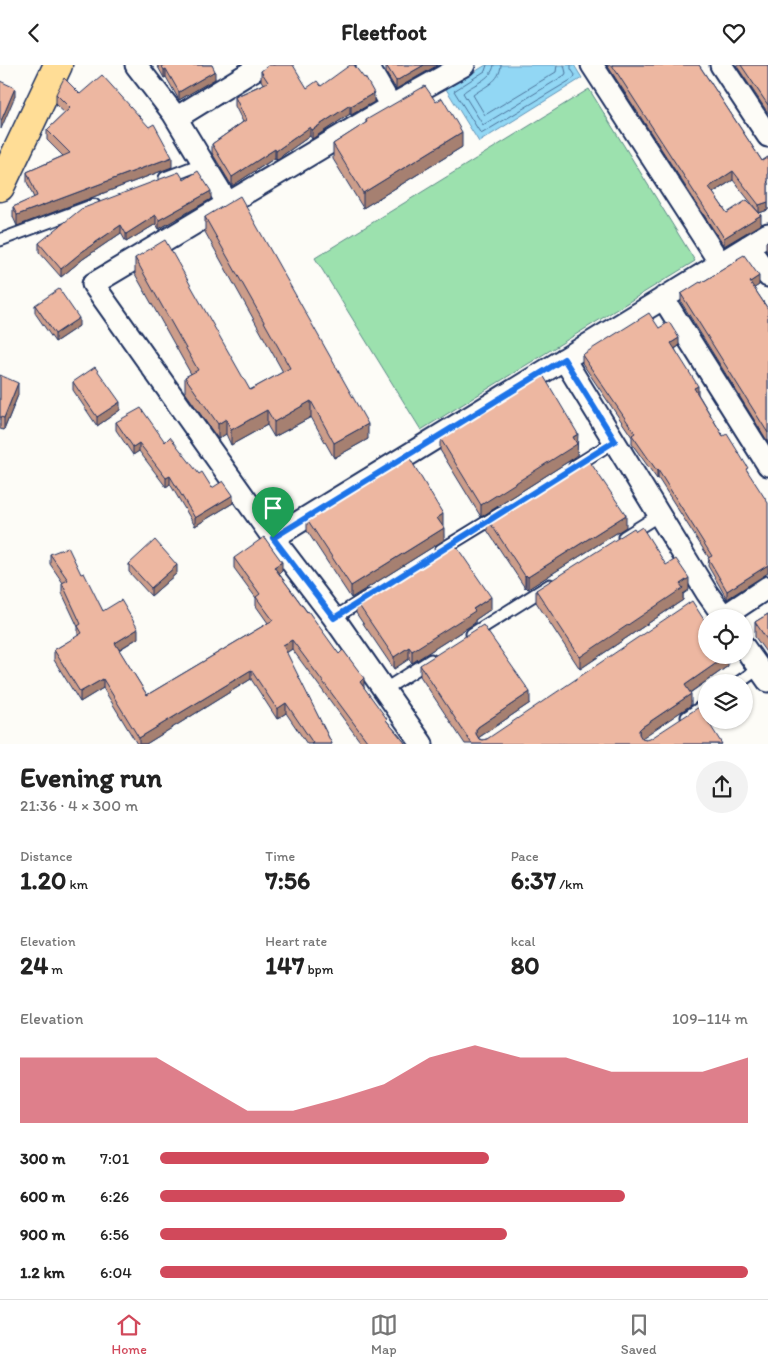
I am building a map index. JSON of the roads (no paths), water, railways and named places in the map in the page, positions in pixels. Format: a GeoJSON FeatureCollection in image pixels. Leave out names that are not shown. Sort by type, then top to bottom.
{"type":"FeatureCollection","features":[{"type":"Feature","properties":{"kind":"highway"},"geometry":{"type":"LineString","coordinates":[[0,187],[58,65]]}},
{"type":"Feature","properties":{"kind":"street"},"geometry":{"type":"LineString","coordinates":[[136,65],[176,118],[228,203]]}},
{"type":"Feature","properties":{"kind":"street"},"geometry":{"type":"LineString","coordinates":[[176,118],[262,65]]}},
{"type":"Feature","properties":{"kind":"street"},"geometry":{"type":"LineString","coordinates":[[367,65],[391,106]]}},
{"type":"Feature","properties":{"kind":"street"},"geometry":{"type":"LineString","coordinates":[[422,744],[334,618],[273,538],[93,284],[391,106],[464,65]]}},
{"type":"Feature","properties":{"kind":"street"},"geometry":{"type":"LineString","coordinates":[[592,65],[720,263]]}},
{"type":"Feature","properties":{"kind":"street"},"geometry":{"type":"LineString","coordinates":[[721,65],[768,137]]}},
{"type":"Feature","properties":{"kind":"street"},"geometry":{"type":"LineString","coordinates":[[273,538],[768,234]]}},
{"type":"Feature","properties":{"kind":"street"},"geometry":{"type":"LineString","coordinates":[[748,246],[768,276]]}},
{"type":"Feature","properties":{"kind":"street"},"geometry":{"type":"LineString","coordinates":[[663,298],[768,465]]}},
{"type":"Feature","properties":{"kind":"street"},"geometry":{"type":"LineString","coordinates":[[564,359],[659,515],[703,596],[715,609]]}},
{"type":"Feature","properties":{"kind":"street"},"geometry":{"type":"LineString","coordinates":[[735,609],[768,587]]}},
{"type":"Feature","properties":{"kind":"street"},"geometry":{"type":"LineString","coordinates":[[753,660],[763,675]]}},
{"type":"Feature","properties":{"kind":"lane"},"geometry":{"type":"LineString","coordinates":[[157,181],[204,163]]}},
{"type":"Feature","properties":{"kind":"lane"},"geometry":{"type":"LineString","coordinates":[[0,240],[102,202]]}},
{"type":"Feature","properties":{"kind":"lane"},"geometry":{"type":"LineString","coordinates":[[565,473],[615,441]]}},
{"type":"Feature","properties":{"kind":"lane"},"geometry":{"type":"LineString","coordinates":[[433,555],[507,509]]}},
{"type":"Feature","properties":{"kind":"lane"},"geometry":{"type":"LineString","coordinates":[[617,541],[659,515]]}},
{"type":"Feature","properties":{"kind":"lane"},"geometry":{"type":"LineString","coordinates":[[459,642],[559,579]]}},
{"type":"Feature","properties":{"kind":"lane"},"geometry":{"type":"LineString","coordinates":[[334,618],[375,592]]}},
{"type":"Feature","properties":{"kind":"lane"},"geometry":{"type":"LineString","coordinates":[[384,690],[443,653]]}},
{"type":"Feature","properties":{"kind":"lane"},"geometry":{"type":"LineString","coordinates":[[676,724],[698,709]]}},
{"type":"Feature","properties":{"kind":"water"},"geometry":{"type":"Polygon","coordinates":[[[486,65],[574,65],[582,78],[479,142],[446,89],[486,65]]]}}]}
